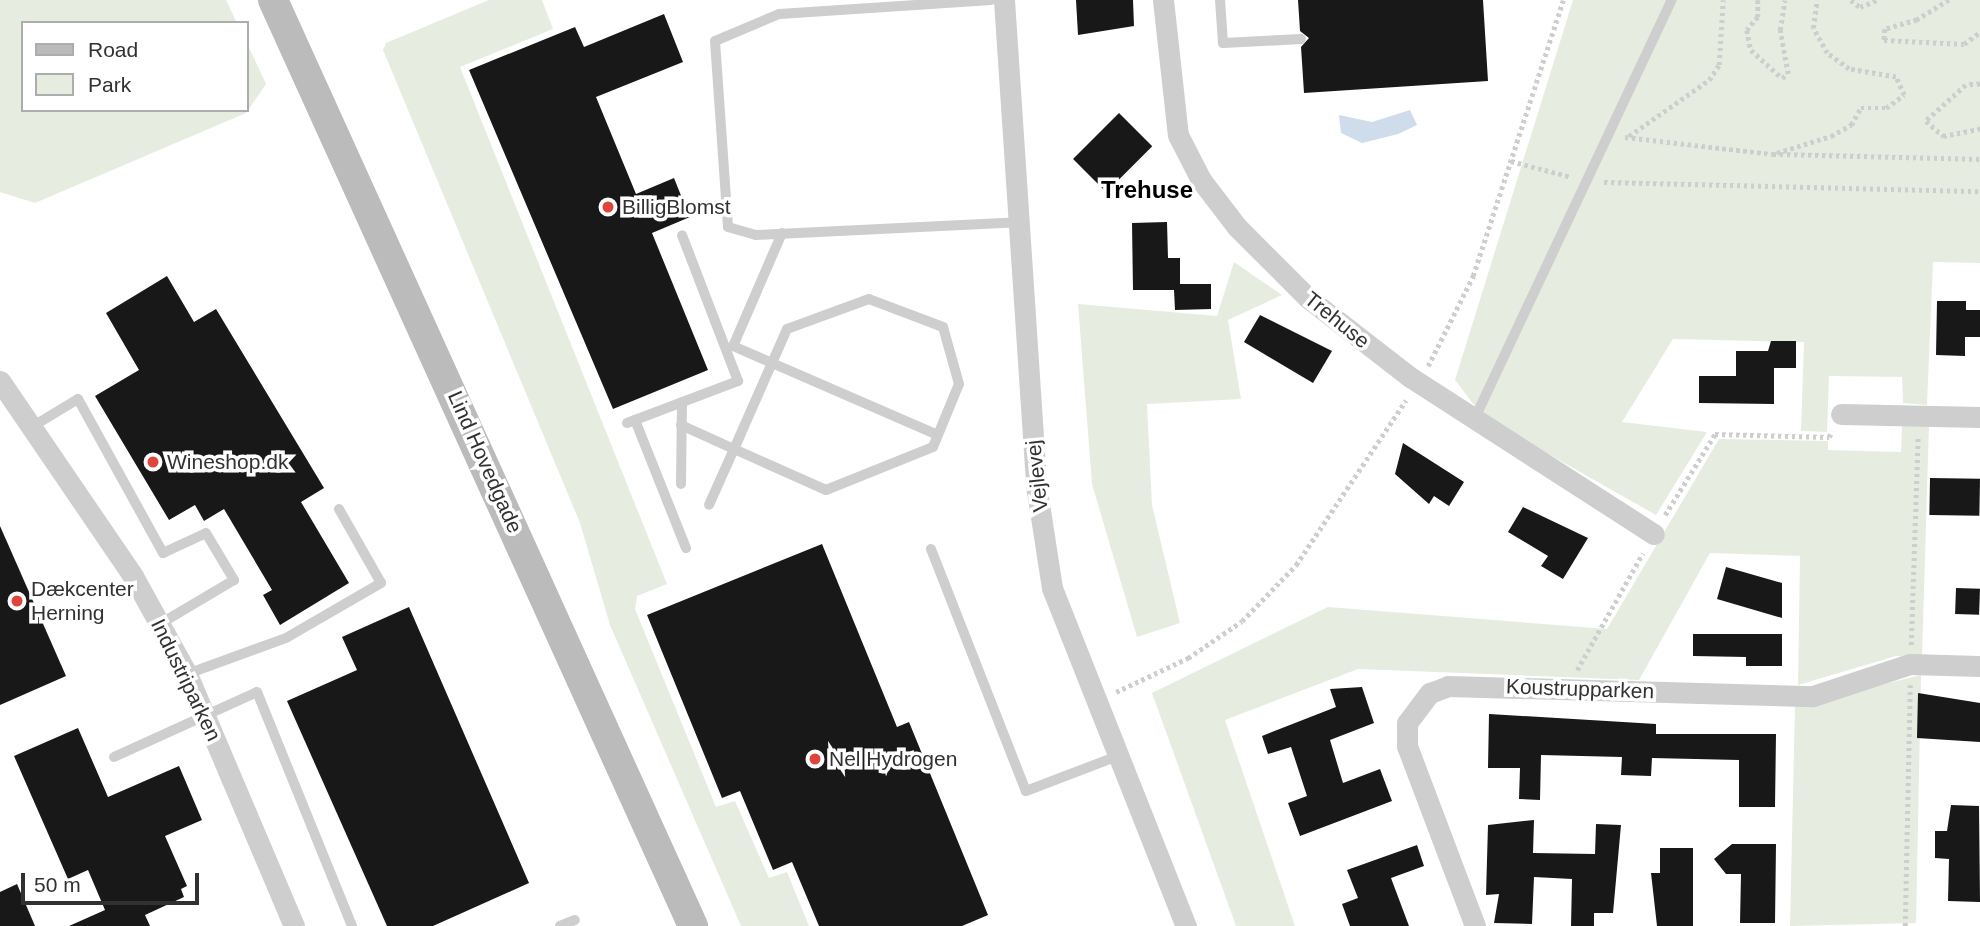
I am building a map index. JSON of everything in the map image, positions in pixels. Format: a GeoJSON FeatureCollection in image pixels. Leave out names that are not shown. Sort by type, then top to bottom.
{"type":"FeatureCollection","features":[{"type":"Feature","properties":{"kind":"main road","name":"Lind Hovedgade"},"geometry":{"type":"LineString","coordinates":[[273,0],[693,926]]}},
{"type":"Feature","properties":{"kind":"street","name":"Vejlevej"},"geometry":{"type":"LineString","coordinates":[[1004,0],[1037,491],[1052,588],[1092,702],[1186,926]]}},
{"type":"Feature","properties":{"kind":"street","name":"Trehuse"},"geometry":{"type":"LineString","coordinates":[[1163,0],[1178,135],[1201,180],[1308,298],[1418,382],[1654,534]]}},
{"type":"Feature","properties":{"kind":"street","name":"Industriparken"},"geometry":{"type":"LineString","coordinates":[[0,381],[160,624],[187,674],[293,926]]}},
{"type":"Feature","properties":{"kind":"street"},"geometry":{"type":"LineString","coordinates":[[1841,414],[1980,417]]}},
{"type":"Feature","properties":{"kind":"street","name":"Koustrupparken"},"geometry":{"type":"LineString","coordinates":[[1475,926],[1407,746],[1407,723],[1416,704],[1448,686],[1813,696],[1910,664],[1980,666]]}},
{"type":"Feature","properties":{"kind":"lane"},"geometry":{"type":"LineString","coordinates":[[991,0],[779,13],[715,41],[728,227],[782,233],[1019,222]]}},
{"type":"Feature","properties":{"kind":"lane"},"geometry":{"type":"LineString","coordinates":[[1220,0],[1223,43],[1301,39]]}},
{"type":"Feature","properties":{"kind":"lane"},"geometry":{"type":"LineString","coordinates":[[1474,420],[1590,182],[1672,0]]}},
{"type":"Feature","properties":{"kind":"lane"},"geometry":{"type":"LineString","coordinates":[[729,347],[782,233]]}},
{"type":"Feature","properties":{"kind":"lane"},"geometry":{"type":"LineString","coordinates":[[682,235],[729,347],[738,381],[631,421],[686,548]]}},
{"type":"Feature","properties":{"kind":"lane"},"geometry":{"type":"LineString","coordinates":[[681,425],[734,449],[826,490],[933,447],[959,384],[943,327],[869,299],[787,329],[734,449],[709,505]]}},
{"type":"Feature","properties":{"kind":"lane"},"geometry":{"type":"LineString","coordinates":[[729,347],[938,435]]}},
{"type":"Feature","properties":{"kind":"lane"},"geometry":{"type":"LineString","coordinates":[[30,428],[78,400],[163,553],[206,533],[234,580],[160,624]]}},
{"type":"Feature","properties":{"kind":"lane"},"geometry":{"type":"LineString","coordinates":[[681,484],[682,402]]}},
{"type":"Feature","properties":{"kind":"lane"},"geometry":{"type":"LineString","coordinates":[[187,674],[286,639],[381,583],[340,509]]}},
{"type":"Feature","properties":{"kind":"lane"},"geometry":{"type":"LineString","coordinates":[[931,549],[1026,792],[1115,757]]}},
{"type":"Feature","properties":{"kind":"lane"},"geometry":{"type":"LineString","coordinates":[[114,757],[257,692],[352,926]]}},
{"type":"Feature","properties":{"kind":"lane"},"geometry":{"type":"LineString","coordinates":[[561,926],[575,920]]}},
{"type":"Feature","properties":{"kind":"path"},"geometry":{"type":"LineString","coordinates":[[1092,702],[1188,658],[1242,621],[1296,565],[1450,331],[1511,161],[1563,0]]}},
{"type":"Feature","properties":{"kind":"path"},"geometry":{"type":"LineString","coordinates":[[1628,137],[1709,80],[1719,65],[1723,0]]}},
{"type":"Feature","properties":{"kind":"path"},"geometry":{"type":"LineString","coordinates":[[1758,0],[1758,17],[1747,30],[1751,50],[1782,78],[1788,74],[1780,30],[1785,0]]}},
{"type":"Feature","properties":{"kind":"path"},"geometry":{"type":"LineString","coordinates":[[1773,154],[1830,136],[1851,125],[1861,108],[1886,108],[1904,95],[1896,77],[1849,69],[1828,53],[1813,28],[1817,0]]}},
{"type":"Feature","properties":{"kind":"path"},"geometry":{"type":"LineString","coordinates":[[1851,0],[1865,7],[1877,0]]}},
{"type":"Feature","properties":{"kind":"path"},"geometry":{"type":"LineString","coordinates":[[1949,0],[1917,20],[1885,29],[1884,40],[1964,44],[1980,33]]}},
{"type":"Feature","properties":{"kind":"path"},"geometry":{"type":"LineString","coordinates":[[1980,84],[1966,85],[1926,121],[1943,136],[1980,129]]}},
{"type":"Feature","properties":{"kind":"path"},"geometry":{"type":"LineString","coordinates":[[1611,134],[1773,154],[1980,159]]}},
{"type":"Feature","properties":{"kind":"path"},"geometry":{"type":"LineString","coordinates":[[1511,161],[1590,182],[1980,191]]}},
{"type":"Feature","properties":{"kind":"path"},"geometry":{"type":"LineString","coordinates":[[1566,689],[1654,534],[1715,434],[1829,437],[1841,414]]}},
{"type":"Feature","properties":{"kind":"green space"},"geometry":{"type":"Polygon","coordinates":[[[0,0],[226,0],[236,21],[21,21],[21,112],[247,112],[35,203],[0,192],[0,0]]]}},
{"type":"Feature","properties":{"kind":"green space"},"geometry":{"type":"Polygon","coordinates":[[[489,0],[542,0],[553,29],[460,67],[667,584],[637,596],[635,609],[716,807],[735,801],[769,878],[787,872],[809,926],[741,926],[610,625],[580,523],[383,50],[386,43],[489,0]]]}},
{"type":"Feature","properties":{"kind":"green space"},"geometry":{"type":"Polygon","coordinates":[[[1573,0],[1980,0],[1980,263],[1933,262],[1927,405],[1903,403],[1902,377],[1829,376],[1827,432],[1801,431],[1804,342],[1673,339],[1622,422],[1707,432],[1656,515],[1483,417],[1455,380],[1573,0]]]}},
{"type":"Feature","properties":{"kind":"green space"},"geometry":{"type":"Polygon","coordinates":[[[248,45],[266,84],[248,110],[248,45]]]}},
{"type":"Feature","properties":{"kind":"green space"},"geometry":{"type":"Polygon","coordinates":[[[1234,262],[1282,295],[1228,320],[1241,399],[1147,404],[1152,505],[1180,623],[1137,637],[1092,484],[1078,304],[1217,316],[1234,262]]]}},
{"type":"Feature","properties":{"kind":"green space"},"geometry":{"type":"Polygon","coordinates":[[[1929,425],[1922,657],[1896,656],[1798,685],[1800,556],[1710,553],[1639,680],[1358,669],[1225,720],[1295,926],[1236,926],[1152,693],[1328,607],[1607,629],[1719,439],[1828,441],[1828,450],[1901,452],[1902,426],[1929,425]]]}},
{"type":"Feature","properties":{"kind":"green space"},"geometry":{"type":"Polygon","coordinates":[[[1921,675],[1916,923],[1790,926],[1795,706],[1921,675]]]}},
{"type":"Feature","properties":{"kind":"water"},"geometry":{"type":"Polygon","coordinates":[[[1410,110],[1417,125],[1398,134],[1362,143],[1341,133],[1339,115],[1372,122],[1410,110]]]}},
{"type":"Feature","properties":{"kind":"building"},"geometry":{"type":"Polygon","coordinates":[[[1076,0],[1133,0],[1134,26],[1078,35],[1076,0]]]}},
{"type":"Feature","properties":{"kind":"building"},"geometry":{"type":"Polygon","coordinates":[[[1298,0],[1483,0],[1488,81],[1304,93],[1301,47],[1309,38],[1300,31],[1298,0]]]}},
{"type":"Feature","properties":{"kind":"building","name":"BilligBlomst"},"geometry":{"type":"Polygon","coordinates":[[[664,14],[683,62],[596,97],[636,194],[674,178],[690,217],[652,233],[708,370],[613,409],[469,70],[575,27],[584,47],[664,14]]]}},
{"type":"Feature","properties":{"kind":"building"},"geometry":{"type":"Polygon","coordinates":[[[1119,113],[1152,146],[1106,192],[1073,159],[1119,113]]]}},
{"type":"Feature","properties":{"kind":"building"},"geometry":{"type":"Polygon","coordinates":[[[1167,222],[1168,258],[1180,258],[1180,284],[1211,284],[1211,309],[1175,310],[1174,290],[1133,290],[1132,223],[1167,222]]]}},
{"type":"Feature","properties":{"kind":"building"},"geometry":{"type":"Polygon","coordinates":[[[167,276],[194,322],[216,309],[324,488],[301,502],[349,583],[280,625],[263,595],[272,590],[224,509],[204,521],[195,505],[169,520],[95,396],[139,370],[106,313],[167,276]]]}},
{"type":"Feature","properties":{"kind":"building"},"geometry":{"type":"Polygon","coordinates":[[[1937,301],[1966,301],[1966,310],[1980,310],[1980,337],[1965,337],[1965,356],[1936,355],[1937,301]]]}},
{"type":"Feature","properties":{"kind":"building"},"geometry":{"type":"Polygon","coordinates":[[[1260,315],[1332,351],[1313,383],[1244,342],[1260,315]]]}},
{"type":"Feature","properties":{"kind":"building"},"geometry":{"type":"Polygon","coordinates":[[[1771,341],[1796,341],[1796,368],[1774,368],[1774,404],[1699,403],[1699,376],[1736,376],[1736,351],[1768,351],[1771,341]]]}},
{"type":"Feature","properties":{"kind":"building"},"geometry":{"type":"Polygon","coordinates":[[[1403,443],[1464,482],[1449,506],[1434,496],[1429,504],[1395,474],[1403,443]]]}},
{"type":"Feature","properties":{"kind":"building"},"geometry":{"type":"Polygon","coordinates":[[[1930,478],[1980,479],[1979,516],[1929,515],[1930,478]]]}},
{"type":"Feature","properties":{"kind":"building"},"geometry":{"type":"Polygon","coordinates":[[[1523,507],[1588,538],[1563,579],[1541,566],[1548,556],[1508,532],[1523,507]]]}},
{"type":"Feature","properties":{"kind":"building","name":"Dækcenter Herning"},"geometry":{"type":"Polygon","coordinates":[[[0,526],[66,676],[0,705],[0,526]]]}},
{"type":"Feature","properties":{"kind":"building","name":"Nel Hydrogen"},"geometry":{"type":"Polygon","coordinates":[[[822,544],[897,727],[909,722],[988,915],[962,926],[819,926],[792,862],[773,870],[740,791],[722,798],[647,615],[822,544]]]}},
{"type":"Feature","properties":{"kind":"building"},"geometry":{"type":"Polygon","coordinates":[[[1726,567],[1782,583],[1782,618],[1717,599],[1726,567]]]}},
{"type":"Feature","properties":{"kind":"building"},"geometry":{"type":"Polygon","coordinates":[[[1956,588],[1980,589],[1979,615],[1955,614],[1956,588]]]}},
{"type":"Feature","properties":{"kind":"building"},"geometry":{"type":"Polygon","coordinates":[[[409,607],[529,883],[433,926],[387,926],[287,701],[357,670],[342,637],[409,607]]]}},
{"type":"Feature","properties":{"kind":"building"},"geometry":{"type":"Polygon","coordinates":[[[1693,634],[1782,634],[1782,666],[1746,666],[1746,657],[1693,656],[1693,634]]]}},
{"type":"Feature","properties":{"kind":"building"},"geometry":{"type":"Polygon","coordinates":[[[1362,687],[1374,723],[1330,740],[1343,783],[1380,769],[1392,801],[1300,836],[1288,803],[1307,796],[1291,747],[1268,754],[1262,736],[1336,707],[1330,689],[1362,687]]]}},
{"type":"Feature","properties":{"kind":"building"},"geometry":{"type":"Polygon","coordinates":[[[1918,693],[1980,703],[1980,742],[1917,738],[1918,693]]]}},
{"type":"Feature","properties":{"kind":"building"},"geometry":{"type":"Polygon","coordinates":[[[1489,714],[1656,724],[1656,734],[1776,734],[1775,807],[1739,807],[1739,760],[1652,758],[1651,776],[1621,775],[1622,757],[1541,755],[1540,800],[1519,799],[1520,768],[1488,768],[1489,714]]]}},
{"type":"Feature","properties":{"kind":"building"},"geometry":{"type":"Polygon","coordinates":[[[78,728],[108,797],[179,766],[202,820],[165,836],[187,886],[181,889],[184,897],[145,915],[150,926],[69,926],[105,910],[88,870],[68,879],[14,756],[78,728]]]}},
{"type":"Feature","properties":{"kind":"building"},"geometry":{"type":"Polygon","coordinates":[[[1951,805],[1979,806],[1980,902],[1948,901],[1949,859],[1935,858],[1935,831],[1947,831],[1951,805]]]}},
{"type":"Feature","properties":{"kind":"building"},"geometry":{"type":"Polygon","coordinates":[[[1534,820],[1533,853],[1595,854],[1596,824],[1621,825],[1613,913],[1594,913],[1594,926],[1571,926],[1572,879],[1534,877],[1532,924],[1494,923],[1499,894],[1486,895],[1488,825],[1534,820]]]}},
{"type":"Feature","properties":{"kind":"building"},"geometry":{"type":"Polygon","coordinates":[[[1732,844],[1776,844],[1775,923],[1740,923],[1741,874],[1726,874],[1714,859],[1732,844]]]}},
{"type":"Feature","properties":{"kind":"building"},"geometry":{"type":"Polygon","coordinates":[[[1417,845],[1424,866],[1391,878],[1409,926],[1350,926],[1342,904],[1358,898],[1347,870],[1417,845]]]}},
{"type":"Feature","properties":{"kind":"building"},"geometry":{"type":"Polygon","coordinates":[[[1660,848],[1693,848],[1693,926],[1657,926],[1651,873],[1660,873],[1660,848]]]}},
{"type":"Feature","properties":{"kind":"building"},"geometry":{"type":"Polygon","coordinates":[[[17,884],[35,926],[0,926],[0,892],[17,884]]]}},
{"type":"Feature","properties":{"kind":"place","name":"BilligBlomst"},"geometry":{"type":"Point","coordinates":[608,207]}},
{"type":"Feature","properties":{"kind":"place","name":"Wineshop.dk"},"geometry":{"type":"Point","coordinates":[153,462]}},
{"type":"Feature","properties":{"kind":"place","name":"Dækcenter Herning"},"geometry":{"type":"Point","coordinates":[17,601]}},
{"type":"Feature","properties":{"kind":"place","name":"Nel Hydrogen"},"geometry":{"type":"Point","coordinates":[815,759]}},
{"type":"Feature","properties":{"kind":"district","name":"Trehuse"},"geometry":{"type":"Point","coordinates":[1147,190]}}]}
